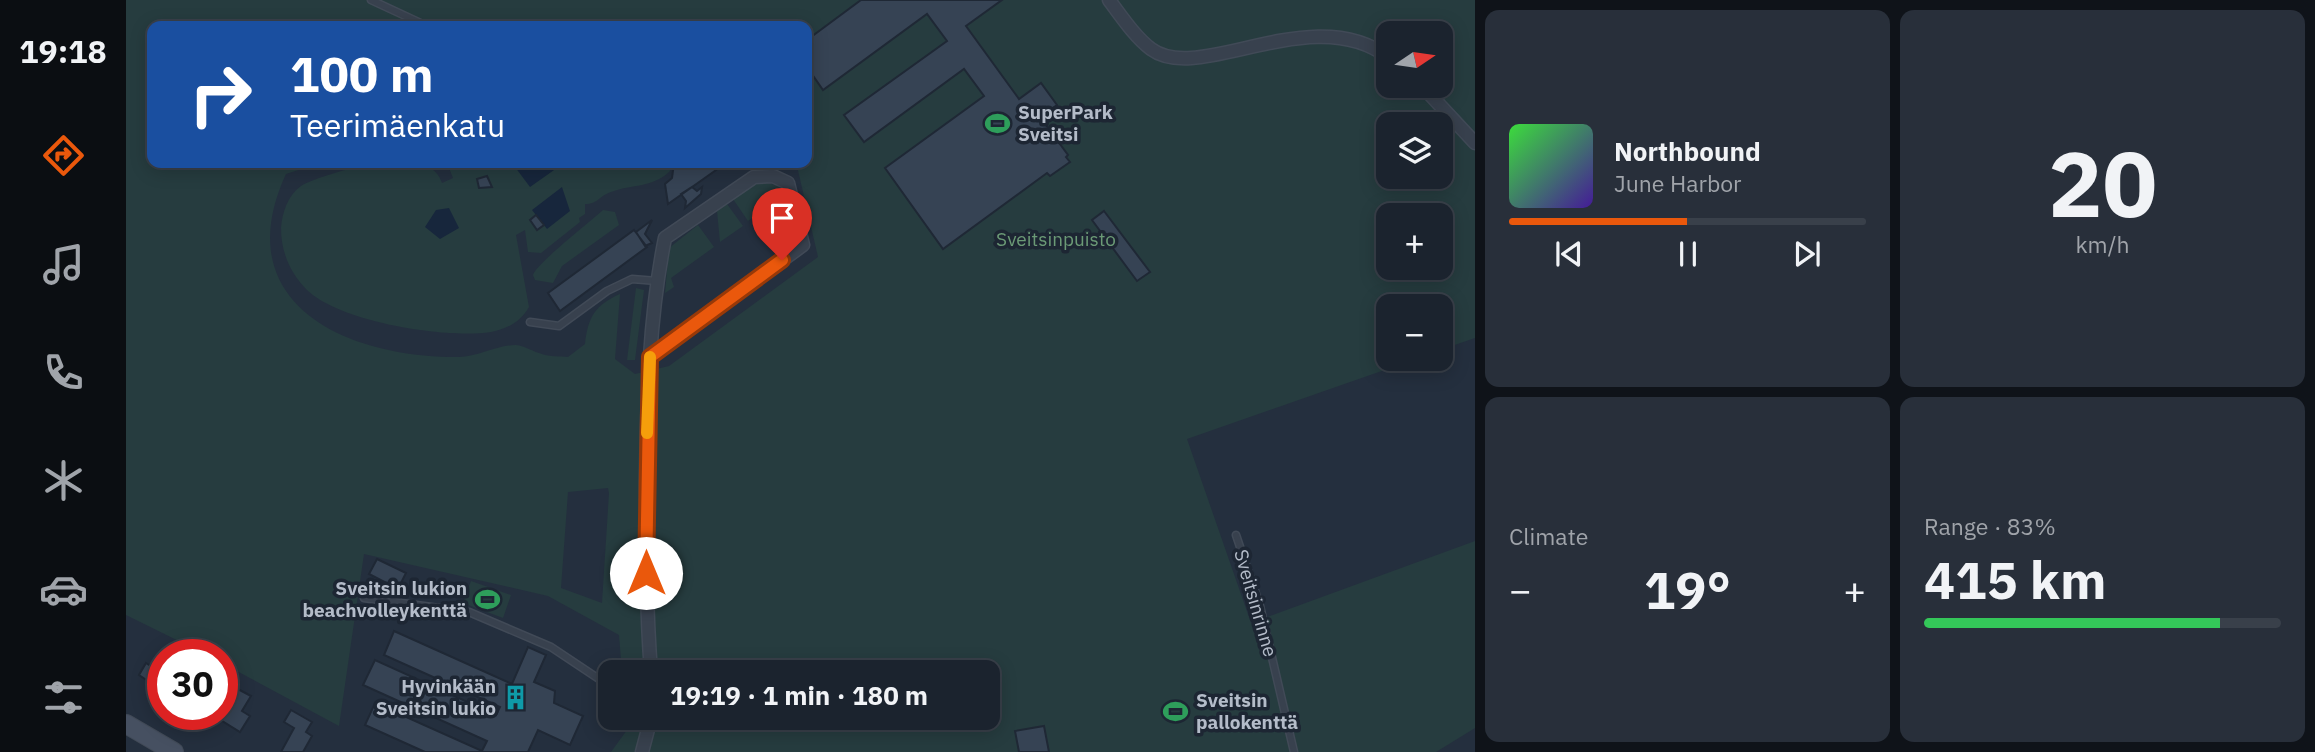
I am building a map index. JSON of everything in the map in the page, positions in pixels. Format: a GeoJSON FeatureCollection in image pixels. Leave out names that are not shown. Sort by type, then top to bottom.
{"type":"FeatureCollection","features":[{"type":"Feature","properties":{"kind":"street"},"geometry":{"type":"LineString","coordinates":[[1109,0],[1152,49],[1177,58],[1277,38],[1314,35],[1353,37],[1376,50]]}},
{"type":"Feature","properties":{"kind":"street"},"geometry":{"type":"LineString","coordinates":[[1433,98],[1475,142]]}},
{"type":"Feature","properties":{"kind":"street"},"geometry":{"type":"LineString","coordinates":[[650,357],[803,245],[788,183],[773,176],[754,177],[665,238],[650,357],[646,573],[650,660]]}},
{"type":"Feature","properties":{"kind":"street"},"geometry":{"type":"LineString","coordinates":[[126,724],[174,752]]}},
{"type":"Feature","properties":{"kind":"street"},"geometry":{"type":"LineString","coordinates":[[642,752],[648,730]]}},
{"type":"Feature","properties":{"kind":"lane"},"geometry":{"type":"LineString","coordinates":[[371,0],[416,21]]}},
{"type":"Feature","properties":{"kind":"lane"},"geometry":{"type":"LineString","coordinates":[[530,322],[559,327],[607,291],[632,279],[659,281]]}},
{"type":"Feature","properties":{"kind":"lane","name":"Sveitsinrinne"},"geometry":{"type":"LineString","coordinates":[[1236,536],[1260,606],[1294,752]]}},
{"type":"Feature","properties":{"kind":"lane"},"geometry":{"type":"LineString","coordinates":[[364,598],[469,612],[551,647],[598,678]]}},
{"type":"Feature","properties":{"kind":"green space","name":"Sveitsinpuisto"},"geometry":{"type":"Polygon","coordinates":[[[126,0],[1475,0],[1475,338],[1453,346],[1453,294],[1376,294],[1376,371],[1382,371],[1187,439],[1251,623],[1475,541],[1475,728],[1436,752],[611,752],[627,730],[1000,730],[1000,660],[621,660],[619,635],[548,596],[364,554],[339,726],[238,672],[238,639],[175,639],[126,615],[126,0]],[[147,21],[147,168],[305,168],[286,174],[272,219],[272,258],[285,289],[308,315],[339,334],[376,347],[417,355],[459,357],[516,345],[545,355],[568,357],[585,344],[588,326],[594,313],[604,303],[620,294],[615,359],[635,374],[669,366],[818,257],[797,168],[812,168],[812,21],[147,21]],[[608,488],[568,492],[561,588],[602,603],[609,493],[608,488]]]}},
{"type":"Feature","properties":{"kind":"green space"},"geometry":{"type":"Polygon","coordinates":[[[351,168],[430,168],[442,183],[453,178],[449,168],[670,168],[670,171],[657,180],[619,189],[593,203],[585,204],[585,214],[579,218],[580,222],[541,253],[528,252],[525,230],[516,235],[529,307],[518,320],[503,329],[472,334],[394,326],[343,311],[307,290],[291,269],[285,254],[281,228],[284,210],[293,194],[301,186],[351,168]]]}},
{"type":"Feature","properties":{"kind":"green space"},"geometry":{"type":"Polygon","coordinates":[[[759,181],[776,185],[786,192],[748,221],[733,199],[759,181]]]}},
{"type":"Feature","properties":{"kind":"green space"},"geometry":{"type":"Polygon","coordinates":[[[727,204],[743,226],[720,242],[717,211],[727,204]]]}},
{"type":"Feature","properties":{"kind":"green space"},"geometry":{"type":"Polygon","coordinates":[[[603,210],[615,212],[619,225],[562,266],[553,283],[535,280],[533,275],[537,269],[603,210]]]}},
{"type":"Feature","properties":{"kind":"green space"},"geometry":{"type":"Polygon","coordinates":[[[698,225],[714,247],[671,278],[674,287],[665,293],[669,248],[698,225]]]}},
{"type":"Feature","properties":{"kind":"green space"},"geometry":{"type":"Polygon","coordinates":[[[636,288],[644,290],[635,360],[627,360],[636,288]]]}},
{"type":"Feature","properties":{"kind":"green space","name":"Sveitsin lukion beachvolleykenttä"},"geometry":{"type":"Polygon","coordinates":[[[471,581],[511,595],[503,618],[463,603],[471,581]]]}},
{"type":"Feature","properties":{"kind":"water"},"geometry":{"type":"Polygon","coordinates":[[[516,168],[557,168],[530,187],[516,168]]]}},
{"type":"Feature","properties":{"kind":"water"},"geometry":{"type":"Polygon","coordinates":[[[562,187],[570,211],[547,229],[532,210],[562,187]]]}},
{"type":"Feature","properties":{"kind":"water"},"geometry":{"type":"Polygon","coordinates":[[[449,208],[459,228],[440,239],[425,227],[436,210],[449,208]]]}},
{"type":"Feature","properties":{"kind":"building"},"geometry":{"type":"Polygon","coordinates":[[[861,0],[1002,0],[966,26],[1019,99],[1041,83],[1057,105],[1040,117],[1068,155],[1066,157],[1070,162],[1050,176],[1047,173],[943,249],[885,168],[984,96],[964,69],[864,142],[844,115],[947,41],[927,14],[823,90],[812,74],[812,36],[861,0]]]}},
{"type":"Feature","properties":{"kind":"building"},"geometry":{"type":"Polygon","coordinates":[[[673,168],[719,168],[668,204],[665,184],[672,178],[673,168]]]}},
{"type":"Feature","properties":{"kind":"building"},"geometry":{"type":"Polygon","coordinates":[[[487,176],[492,187],[479,188],[477,179],[487,176]]]}},
{"type":"Feature","properties":{"kind":"building"},"geometry":{"type":"Polygon","coordinates":[[[692,187],[697,191],[702,187],[701,194],[685,208],[686,201],[681,194],[692,187]]]}},
{"type":"Feature","properties":{"kind":"building"},"geometry":{"type":"Polygon","coordinates":[[[1104,211],[1150,272],[1137,281],[1092,220],[1104,211]]]}},
{"type":"Feature","properties":{"kind":"building"},"geometry":{"type":"Polygon","coordinates":[[[536,215],[544,225],[537,230],[530,220],[536,215]]]}},
{"type":"Feature","properties":{"kind":"building"},"geometry":{"type":"Polygon","coordinates":[[[652,220],[645,234],[652,243],[645,246],[636,232],[652,220]]]}},
{"type":"Feature","properties":{"kind":"building"},"geometry":{"type":"Polygon","coordinates":[[[634,230],[647,247],[560,311],[548,293],[634,230]]]}},
{"type":"Feature","properties":{"kind":"building"},"geometry":{"type":"Polygon","coordinates":[[[377,559],[406,573],[398,589],[369,574],[377,559]]]}},
{"type":"Feature","properties":{"kind":"building","name":"Hyvinkään Sveitsin lukio"},"geometry":{"type":"Polygon","coordinates":[[[394,631],[512,684],[528,647],[546,655],[534,682],[555,691],[554,703],[583,716],[570,745],[538,730],[528,752],[425,752],[365,725],[375,703],[482,751],[487,741],[363,685],[375,660],[496,715],[500,707],[384,655],[394,631]]]}},
{"type":"Feature","properties":{"kind":"building"},"geometry":{"type":"Polygon","coordinates":[[[146,663],[147,680],[139,675],[146,663]]]}},
{"type":"Feature","properties":{"kind":"building"},"geometry":{"type":"Polygon","coordinates":[[[238,689],[251,696],[242,711],[250,716],[240,732],[237,730],[238,689]]]}},
{"type":"Feature","properties":{"kind":"building"},"geometry":{"type":"Polygon","coordinates":[[[291,710],[312,722],[306,732],[312,736],[303,752],[281,752],[294,728],[284,722],[291,710]]]}},
{"type":"Feature","properties":{"kind":"building"},"geometry":{"type":"Polygon","coordinates":[[[1044,726],[1049,752],[1019,752],[1015,731],[1044,726]]]}},
{"type":"Feature","properties":{"kind":"slow traffic"},"geometry":{"type":"LineString","coordinates":[[647,433],[650,357]]}},
{"type":"Feature","properties":{"kind":"place","name":"SuperPark Sveitsi"},"geometry":{"type":"Point","coordinates":[998,123]}},
{"type":"Feature","properties":{"kind":"place","name":"Sveitsin lukion beachvolleykenttä"},"geometry":{"type":"Point","coordinates":[487,599]}},
{"type":"Feature","properties":{"kind":"place","name":"Hyvinkään Sveitsin lukio"},"geometry":{"type":"Point","coordinates":[516,697]}},
{"type":"Feature","properties":{"kind":"place","name":"Sveitsin pallokenttä"},"geometry":{"type":"Point","coordinates":[1176,711]}},
{"type":"Feature","properties":{"kind":"route"},"geometry":{"type":"LineString","coordinates":[[646,573],[646,447],[650,357],[782,260]]}}]}
